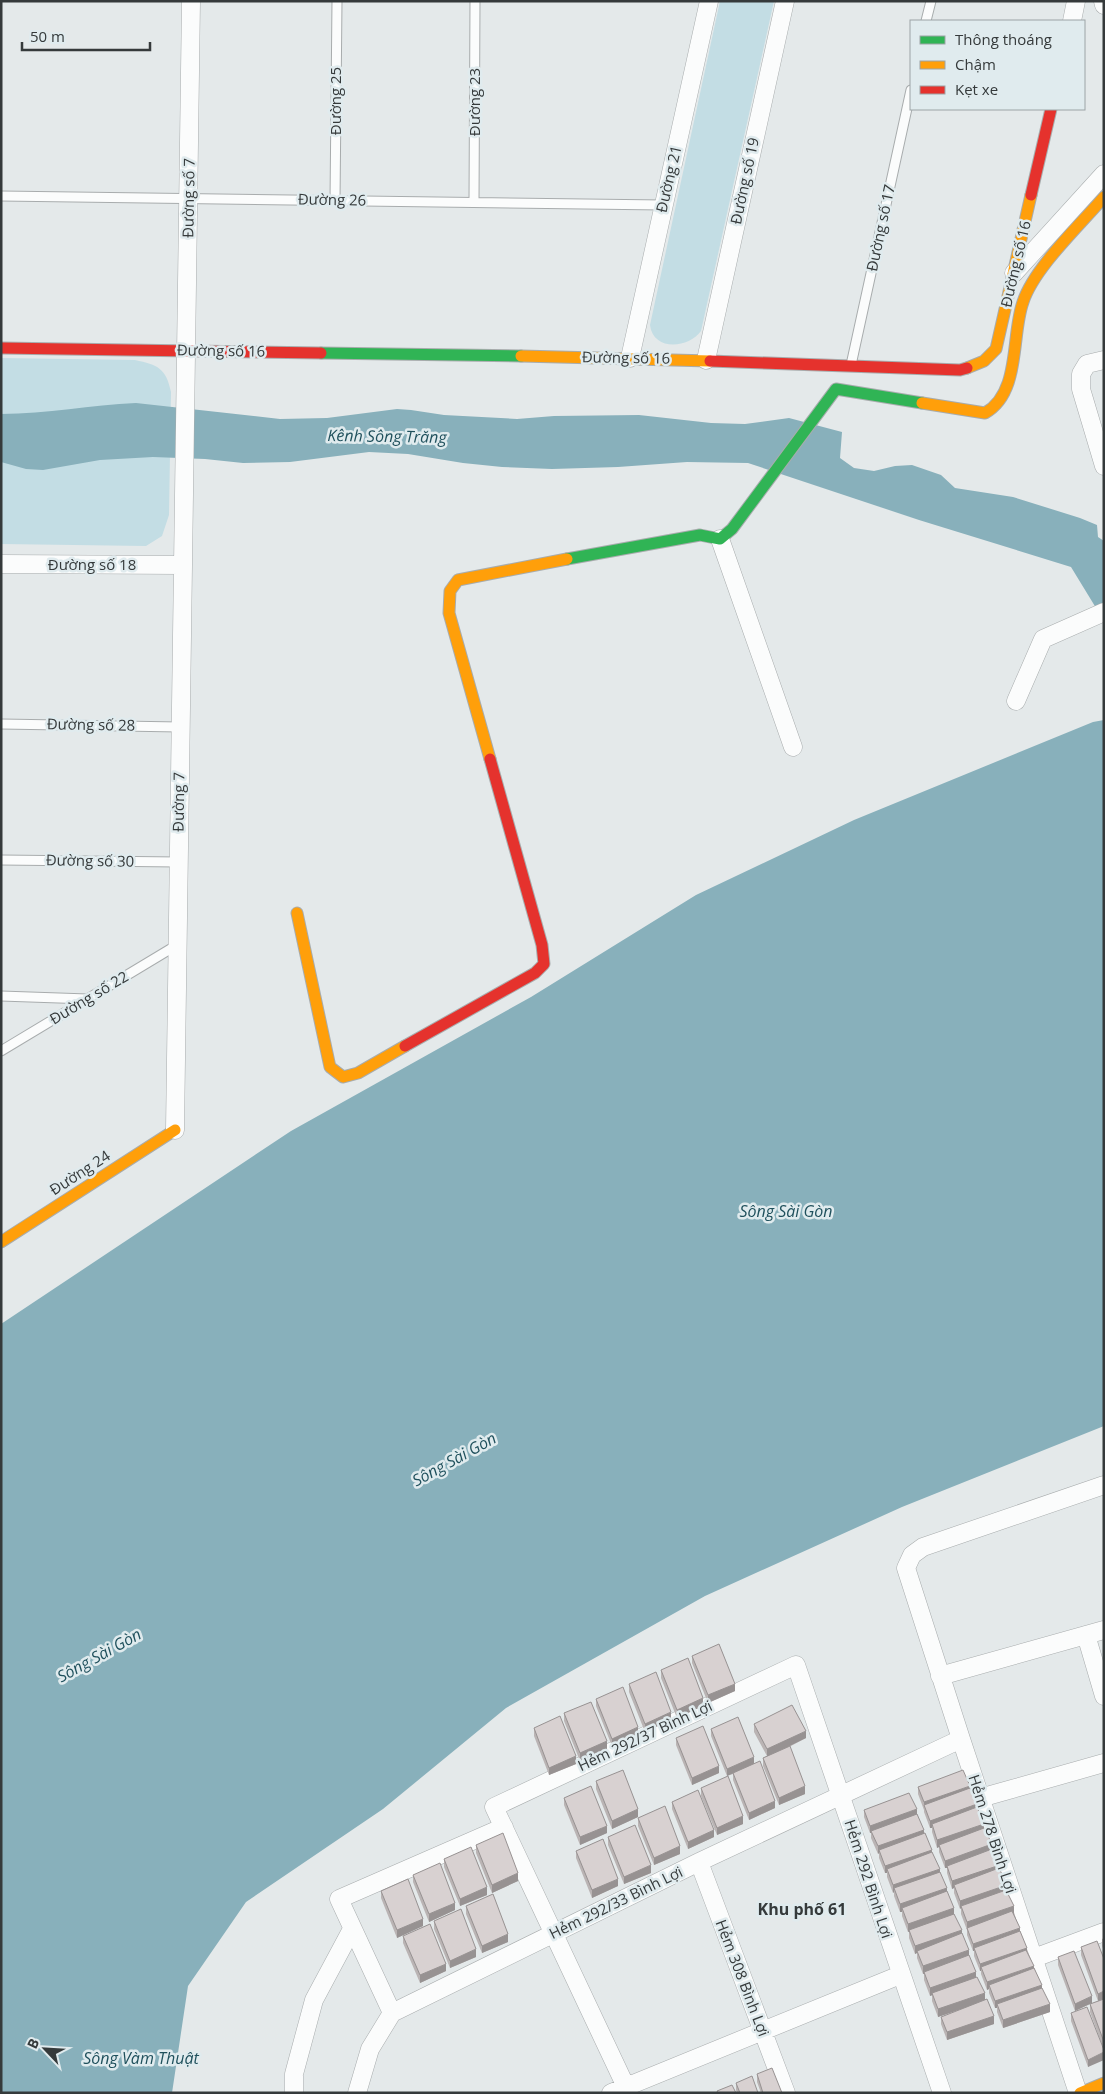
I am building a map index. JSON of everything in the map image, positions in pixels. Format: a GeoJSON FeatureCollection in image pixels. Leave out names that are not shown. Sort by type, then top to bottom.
{"type":"FeatureCollection","features":[{"type":"Feature","properties":{"kind":"street","name":"Đường số 7"},"geometry":{"type":"LineString","coordinates":[[183,474],[192,1]]}},
{"type":"Feature","properties":{"kind":"street","name":"Đường 21"},"geometry":{"type":"LineString","coordinates":[[630,358],[709,1]]}},
{"type":"Feature","properties":{"kind":"street","name":"Đường số 19"},"geometry":{"type":"LineString","coordinates":[[706,360],[785,1]]}},
{"type":"Feature","properties":{"kind":"street"},"geometry":{"type":"LineString","coordinates":[[1072,20],[1076,1]]}},
{"type":"Feature","properties":{"kind":"street","name":"Đường số 16"},"geometry":{"type":"LineString","coordinates":[[1,348],[630,358],[960,370],[973,368],[987,360],[996,349],[1052,110]]}},
{"type":"Feature","properties":{"kind":"street"},"geometry":{"type":"LineString","coordinates":[[1014,274],[1104,174]]}},
{"type":"Feature","properties":{"kind":"street"},"geometry":{"type":"LineString","coordinates":[[297,913],[330,1067],[343,1077],[358,1073],[535,973],[544,964],[542,945],[449,613],[450,591],[458,580],[700,535],[720,539],[732,530],[745,509],[836,389],[985,414],[996,408],[1009,380],[1022,302],[1032,280],[1104,197]]}},
{"type":"Feature","properties":{"kind":"street"},"geometry":{"type":"LineString","coordinates":[[1104,360],[1087,364],[1080,374],[1081,389],[1104,466]]}},
{"type":"Feature","properties":{"kind":"street","name":"Đường 7"},"geometry":{"type":"LineString","coordinates":[[175,1130],[183,474]]}},
{"type":"Feature","properties":{"kind":"street"},"geometry":{"type":"LineString","coordinates":[[720,539],[793,747]]}},
{"type":"Feature","properties":{"kind":"street","name":"Đường số 18"},"geometry":{"type":"LineString","coordinates":[[1,564],[182,566]]}},
{"type":"Feature","properties":{"kind":"street"},"geometry":{"type":"LineString","coordinates":[[1016,701],[1043,639],[1104,612]]}},
{"type":"Feature","properties":{"kind":"street","name":"Đường 24"},"geometry":{"type":"LineString","coordinates":[[1,1242],[175,1130]]}},
{"type":"Feature","properties":{"kind":"street","name":"Hẻm 278 Bình Lợi"},"geometry":{"type":"LineString","coordinates":[[1079,2093],[960,1739],[907,1575],[907,1563],[915,1552],[923,1547],[1104,1485]]}},
{"type":"Feature","properties":{"kind":"street"},"geometry":{"type":"LineString","coordinates":[[940,1676],[1104,1630]]}},
{"type":"Feature","properties":{"kind":"street"},"geometry":{"type":"LineString","coordinates":[[1086,1635],[1104,1696]]}},
{"type":"Feature","properties":{"kind":"street","name":"Hẻm 292 Bình Lợi"},"geometry":{"type":"LineString","coordinates":[[796,1665],[900,1975],[942,2093]]}},
{"type":"Feature","properties":{"kind":"street","name":"Hẻm 292/37 Bình Lợi"},"geometry":{"type":"LineString","coordinates":[[504,1827],[494,1807],[796,1665]]}},
{"type":"Feature","properties":{"kind":"street","name":"Hẻm 292/33 Bình Lợi"},"geometry":{"type":"LineString","coordinates":[[392,2013],[699,1862],[960,1739]]}},
{"type":"Feature","properties":{"kind":"street"},"geometry":{"type":"LineString","coordinates":[[980,1798],[1104,1763]]}},
{"type":"Feature","properties":{"kind":"street"},"geometry":{"type":"LineString","coordinates":[[357,2093],[370,2049],[392,2013],[339,1899],[504,1827],[555,1932],[619,2090],[900,1975]]}},
{"type":"Feature","properties":{"kind":"street","name":"Hẻm 308 Bình Lợi"},"geometry":{"type":"LineString","coordinates":[[699,1862],[786,2093]]}},
{"type":"Feature","properties":{"kind":"street"},"geometry":{"type":"LineString","coordinates":[[294,2093],[294,2074],[314,2000],[352,1929]]}},
{"type":"Feature","properties":{"kind":"street"},"geometry":{"type":"LineString","coordinates":[[1034,1958],[1104,1932]]}},
{"type":"Feature","properties":{"kind":"street"},"geometry":{"type":"LineString","coordinates":[[1079,2093],[1104,2083]]}},
{"type":"Feature","properties":{"kind":"lane","name":"Đường 25"},"geometry":{"type":"LineString","coordinates":[[335,200],[337,1]]}},
{"type":"Feature","properties":{"kind":"lane","name":"Đường 23"},"geometry":{"type":"LineString","coordinates":[[474,202],[475,1]]}},
{"type":"Feature","properties":{"kind":"lane"},"geometry":{"type":"LineString","coordinates":[[926,20],[931,1]]}},
{"type":"Feature","properties":{"kind":"lane","name":"Đường số 17"},"geometry":{"type":"LineString","coordinates":[[851,366],[910,95]]}},
{"type":"Feature","properties":{"kind":"lane","name":"Đường 26"},"geometry":{"type":"LineString","coordinates":[[1,196],[663,205]]}},
{"type":"Feature","properties":{"kind":"lane","name":"Đường số 28"},"geometry":{"type":"LineString","coordinates":[[1,724],[180,727]]}},
{"type":"Feature","properties":{"kind":"lane","name":"Đường số 30"},"geometry":{"type":"LineString","coordinates":[[1,860],[178,862]]}},
{"type":"Feature","properties":{"kind":"lane","name":"Đường số 22"},"geometry":{"type":"LineString","coordinates":[[1,1051],[177,945]]}},
{"type":"Feature","properties":{"kind":"lane"},"geometry":{"type":"LineString","coordinates":[[1,996],[88,999]]}},
{"type":"Feature","properties":{"kind":"shaded area"},"geometry":{"type":"Polygon","coordinates":[[[720,1],[774,1],[701,331],[695,337],[680,344],[664,343],[657,339],[650,325],[720,1]]]}},
{"type":"Feature","properties":{"kind":"shaded area"},"geometry":{"type":"Polygon","coordinates":[[[1,358],[135,360],[160,369],[167,378],[171,392],[169,515],[162,536],[146,546],[1,544],[1,358]]]}},
{"type":"Feature","properties":{"kind":"water","name":"Kênh Sông Trăng"},"geometry":{"type":"Polygon","coordinates":[[[136,403],[280,419],[327,418],[397,409],[444,415],[517,419],[554,416],[639,415],[711,423],[745,424],[789,418],[842,432],[840,458],[854,468],[874,471],[895,466],[912,465],[941,475],[955,488],[1013,497],[1097,525],[1098,537],[1104,541],[1104,621],[1071,567],[919,520],[748,463],[687,462],[552,469],[502,467],[408,454],[369,452],[290,462],[243,463],[153,457],[100,460],[43,470],[26,469],[1,462],[1,414],[35,413],[136,403]]]}},
{"type":"Feature","properties":{"kind":"water","name":"Sông Sài Gòn"},"geometry":{"type":"Polygon","coordinates":[[[1104,720],[1104,1426],[902,1507],[705,1596],[506,1708],[383,1809],[246,1902],[188,1986],[172,2093],[1,2093],[1,1324],[291,1131],[531,997],[696,895],[854,820],[1093,722],[1104,720]]]}},
{"type":"Feature","properties":{"kind":"building"},"geometry":{"type":"Polygon","coordinates":[[[719,1644],[735,1684],[708,1695],[692,1656],[719,1644]]]}},
{"type":"Feature","properties":{"kind":"building"},"geometry":{"type":"Polygon","coordinates":[[[688,1658],[703,1698],[677,1710],[661,1670],[688,1658]]]}},
{"type":"Feature","properties":{"kind":"building"},"geometry":{"type":"Polygon","coordinates":[[[656,1672],[671,1712],[645,1724],[629,1684],[656,1672]]]}},
{"type":"Feature","properties":{"kind":"building"},"geometry":{"type":"Polygon","coordinates":[[[623,1687],[638,1727],[612,1739],[596,1699],[623,1687]]]}},
{"type":"Feature","properties":{"kind":"building"},"geometry":{"type":"Polygon","coordinates":[[[591,1702],[607,1741],[580,1753],[564,1713],[591,1702]]]}},
{"type":"Feature","properties":{"kind":"building"},"geometry":{"type":"Polygon","coordinates":[[[792,1705],[806,1731],[767,1749],[754,1724],[792,1705]]]}},
{"type":"Feature","properties":{"kind":"building"},"geometry":{"type":"Polygon","coordinates":[[[560,1716],[576,1756],[549,1768],[534,1728],[560,1716]]]}},
{"type":"Feature","properties":{"kind":"building"},"geometry":{"type":"Polygon","coordinates":[[[738,1717],[754,1757],[727,1769],[711,1729],[738,1717]]]}},
{"type":"Feature","properties":{"kind":"building"},"geometry":{"type":"Polygon","coordinates":[[[703,1726],[719,1766],[692,1778],[676,1738],[703,1726]]]}},
{"type":"Feature","properties":{"kind":"building"},"geometry":{"type":"Polygon","coordinates":[[[790,1746],[805,1786],[779,1798],[763,1758],[790,1746]]]}},
{"type":"Feature","properties":{"kind":"building"},"geometry":{"type":"Polygon","coordinates":[[[760,1761],[775,1801],[749,1813],[733,1773],[760,1761]]]}},
{"type":"Feature","properties":{"kind":"building"},"geometry":{"type":"Polygon","coordinates":[[[623,1770],[638,1809],[612,1821],[596,1781],[623,1770]]]}},
{"type":"Feature","properties":{"kind":"building"},"geometry":{"type":"Polygon","coordinates":[[[963,1770],[970,1786],[924,1802],[918,1787],[963,1770]]]}},
{"type":"Feature","properties":{"kind":"building"},"geometry":{"type":"Polygon","coordinates":[[[728,1776],[743,1816],[717,1828],[701,1788],[728,1776]]]}},
{"type":"Feature","properties":{"kind":"building"},"geometry":{"type":"Polygon","coordinates":[[[591,1786],[607,1826],[580,1837],[564,1798],[591,1786]]]}},
{"type":"Feature","properties":{"kind":"building"},"geometry":{"type":"Polygon","coordinates":[[[970,1788],[977,1804],[930,1821],[924,1805],[970,1788]]]}},
{"type":"Feature","properties":{"kind":"building"},"geometry":{"type":"Polygon","coordinates":[[[698,1790],[714,1830],[688,1842],[672,1802],[698,1790]]]}},
{"type":"Feature","properties":{"kind":"building"},"geometry":{"type":"Polygon","coordinates":[[[909,1793],[917,1809],[870,1826],[864,1810],[909,1793]]]}},
{"type":"Feature","properties":{"kind":"building"},"geometry":{"type":"Polygon","coordinates":[[[665,1806],[680,1846],[654,1858],[638,1818],[665,1806]]]}},
{"type":"Feature","properties":{"kind":"building"},"geometry":{"type":"Polygon","coordinates":[[[977,1807],[984,1824],[937,1840],[932,1824],[977,1807]]]}},
{"type":"Feature","properties":{"kind":"building"},"geometry":{"type":"Polygon","coordinates":[[[917,1814],[924,1830],[878,1846],[871,1831],[917,1814]]]}},
{"type":"Feature","properties":{"kind":"building"},"geometry":{"type":"Polygon","coordinates":[[[635,1825],[651,1865],[624,1877],[608,1837],[635,1825]]]}},
{"type":"Feature","properties":{"kind":"building"},"geometry":{"type":"Polygon","coordinates":[[[984,1828],[992,1844],[945,1861],[939,1845],[984,1828]]]}},
{"type":"Feature","properties":{"kind":"building"},"geometry":{"type":"Polygon","coordinates":[[[503,1833],[518,1873],[492,1885],[476,1845],[503,1833]]]}},
{"type":"Feature","properties":{"kind":"building"},"geometry":{"type":"Polygon","coordinates":[[[925,1833],[932,1850],[885,1866],[879,1850],[925,1833]]]}},
{"type":"Feature","properties":{"kind":"building"},"geometry":{"type":"Polygon","coordinates":[[[603,1839],[618,1879],[592,1890],[576,1851],[603,1839]]]}},
{"type":"Feature","properties":{"kind":"building"},"geometry":{"type":"Polygon","coordinates":[[[471,1847],[487,1887],[460,1899],[444,1859],[471,1847]]]}},
{"type":"Feature","properties":{"kind":"building"},"geometry":{"type":"Polygon","coordinates":[[[992,1849],[1000,1865],[952,1881],[947,1866],[992,1849]]]}},
{"type":"Feature","properties":{"kind":"building"},"geometry":{"type":"Polygon","coordinates":[[[932,1852],[940,1869],[893,1885],[887,1869],[932,1852]]]}},
{"type":"Feature","properties":{"kind":"building"},"geometry":{"type":"Polygon","coordinates":[[[440,1863],[455,1903],[429,1914],[413,1875],[440,1863]]]}},
{"type":"Feature","properties":{"kind":"building"},"geometry":{"type":"Polygon","coordinates":[[[999,1868],[1007,1885],[960,1901],[954,1885],[999,1868]]]}},
{"type":"Feature","properties":{"kind":"building"},"geometry":{"type":"Polygon","coordinates":[[[940,1872],[947,1888],[900,1904],[894,1888],[940,1872]]]}},
{"type":"Feature","properties":{"kind":"building"},"geometry":{"type":"Polygon","coordinates":[[[408,1879],[423,1919],[397,1930],[381,1891],[408,1879]]]}},
{"type":"Feature","properties":{"kind":"building"},"geometry":{"type":"Polygon","coordinates":[[[1006,1890],[1014,1906],[967,1922],[961,1906],[1006,1890]]]}},
{"type":"Feature","properties":{"kind":"building"},"geometry":{"type":"Polygon","coordinates":[[[947,1891],[954,1908],[908,1924],[902,1908],[947,1891]]]}},
{"type":"Feature","properties":{"kind":"building"},"geometry":{"type":"Polygon","coordinates":[[[493,1894],[508,1934],[482,1946],[466,1906],[493,1894]]]}},
{"type":"Feature","properties":{"kind":"building"},"geometry":{"type":"Polygon","coordinates":[[[461,1909],[476,1949],[450,1961],[434,1921],[461,1909]]]}},
{"type":"Feature","properties":{"kind":"building"},"geometry":{"type":"Polygon","coordinates":[[[1012,1911],[1020,1928],[973,1944],[967,1928],[1012,1911]]]}},
{"type":"Feature","properties":{"kind":"building"},"geometry":{"type":"Polygon","coordinates":[[[954,1914],[962,1930],[915,1946],[909,1930],[954,1914]]]}},
{"type":"Feature","properties":{"kind":"building"},"geometry":{"type":"Polygon","coordinates":[[[430,1924],[446,1964],[420,1975],[403,1936],[430,1924]]]}},
{"type":"Feature","properties":{"kind":"building"},"geometry":{"type":"Polygon","coordinates":[[[1020,1931],[1027,1948],[980,1964],[974,1948],[1020,1931]]]}},
{"type":"Feature","properties":{"kind":"building"},"geometry":{"type":"Polygon","coordinates":[[[962,1933],[969,1950],[923,1966],[917,1951],[962,1933]]]}},
{"type":"Feature","properties":{"kind":"building"},"geometry":{"type":"Polygon","coordinates":[[[1097,1941],[1104,1959],[1104,1991],[1098,1994],[1081,1947],[1097,1941]]]}},
{"type":"Feature","properties":{"kind":"building"},"geometry":{"type":"Polygon","coordinates":[[[1026,1950],[1034,1966],[987,1982],[981,1967],[1026,1950]]]}},
{"type":"Feature","properties":{"kind":"building"},"geometry":{"type":"Polygon","coordinates":[[[1074,1951],[1092,1996],[1075,2004],[1058,1957],[1074,1951]]]}},
{"type":"Feature","properties":{"kind":"building"},"geometry":{"type":"Polygon","coordinates":[[[969,1955],[976,1972],[930,1988],[924,1972],[969,1955]]]}},
{"type":"Feature","properties":{"kind":"building"},"geometry":{"type":"Polygon","coordinates":[[[1034,1968],[1042,1985],[995,2001],[989,1985],[1034,1968]]]}},
{"type":"Feature","properties":{"kind":"building"},"geometry":{"type":"Polygon","coordinates":[[[977,1977],[985,1993],[938,2009],[932,1993],[977,1977]]]}},
{"type":"Feature","properties":{"kind":"building"},"geometry":{"type":"Polygon","coordinates":[[[1042,1988],[1050,2004],[1003,2020],[997,2004],[1042,1988]]]}},
{"type":"Feature","properties":{"kind":"building"},"geometry":{"type":"Polygon","coordinates":[[[987,1999],[994,2016],[947,2032],[941,2017],[987,1999]]]}},
{"type":"Feature","properties":{"kind":"building"},"geometry":{"type":"Polygon","coordinates":[[[1104,1999],[1104,2042],[1090,2004],[1104,1999]]]}},
{"type":"Feature","properties":{"kind":"building"},"geometry":{"type":"Polygon","coordinates":[[[1087,2007],[1104,2050],[1104,2052],[1088,2060],[1071,2013],[1087,2007]]]}},
{"type":"Feature","properties":{"kind":"building"},"geometry":{"type":"Polygon","coordinates":[[[772,2068],[782,2093],[763,2093],[757,2074],[772,2068]]]}},
{"type":"Feature","properties":{"kind":"building"},"geometry":{"type":"Polygon","coordinates":[[[752,2076],[758,2093],[740,2093],[736,2083],[752,2076]]]}},
{"type":"Feature","properties":{"kind":"building"},"geometry":{"type":"Polygon","coordinates":[[[732,2085],[736,2093],[718,2093],[717,2091],[732,2085]]]}},
{"type":"Feature","properties":{"kind":"traffic: fast"},"geometry":{"type":"LineString","coordinates":[[321,353],[521,356]]}},
{"type":"Feature","properties":{"kind":"traffic: fast"},"geometry":{"type":"LineString","coordinates":[[567,559],[700,535],[720,539],[732,529],[836,389],[922,403]]}},
{"type":"Feature","properties":{"kind":"traffic: slow"},"geometry":{"type":"LineString","coordinates":[[967,368],[984,361],[996,349],[1031,195]]}},
{"type":"Feature","properties":{"kind":"traffic: slow"},"geometry":{"type":"LineString","coordinates":[[922,403],[985,413],[996,404],[1010,378],[1019,315],[1029,289],[1047,261],[1104,197]]}},
{"type":"Feature","properties":{"kind":"traffic: slow"},"geometry":{"type":"LineString","coordinates":[[521,356],[710,361]]}},
{"type":"Feature","properties":{"kind":"traffic: slow"},"geometry":{"type":"LineString","coordinates":[[490,759],[449,613],[450,591],[458,580],[567,559]]}},
{"type":"Feature","properties":{"kind":"traffic: slow"},"geometry":{"type":"LineString","coordinates":[[297,913],[330,1067],[343,1077],[358,1073],[405,1046]]}},
{"type":"Feature","properties":{"kind":"traffic: slow"},"geometry":{"type":"LineString","coordinates":[[1,1242],[175,1130]]}},
{"type":"Feature","properties":{"kind":"traffic: slow"},"geometry":{"type":"LineString","coordinates":[[1080,2093],[1104,2083]]}},
{"type":"Feature","properties":{"kind":"traffic: jam"},"geometry":{"type":"LineString","coordinates":[[1031,195],[1051,110]]}},
{"type":"Feature","properties":{"kind":"traffic: jam"},"geometry":{"type":"LineString","coordinates":[[1,348],[321,353]]}},
{"type":"Feature","properties":{"kind":"traffic: jam"},"geometry":{"type":"LineString","coordinates":[[710,361],[960,370],[967,368]]}},
{"type":"Feature","properties":{"kind":"traffic: jam"},"geometry":{"type":"LineString","coordinates":[[405,1046],[535,973],[544,964],[542,945],[490,759]]}},
{"type":"Feature","properties":{"kind":"district","name":"Khu phố 61"},"geometry":{"type":"Point","coordinates":[802,1909]}},
{"type":"Feature","properties":{"kind":"water label","name":"Sông Vàm Thuật"},"geometry":{"type":"Point","coordinates":[141,2058]}}]}
